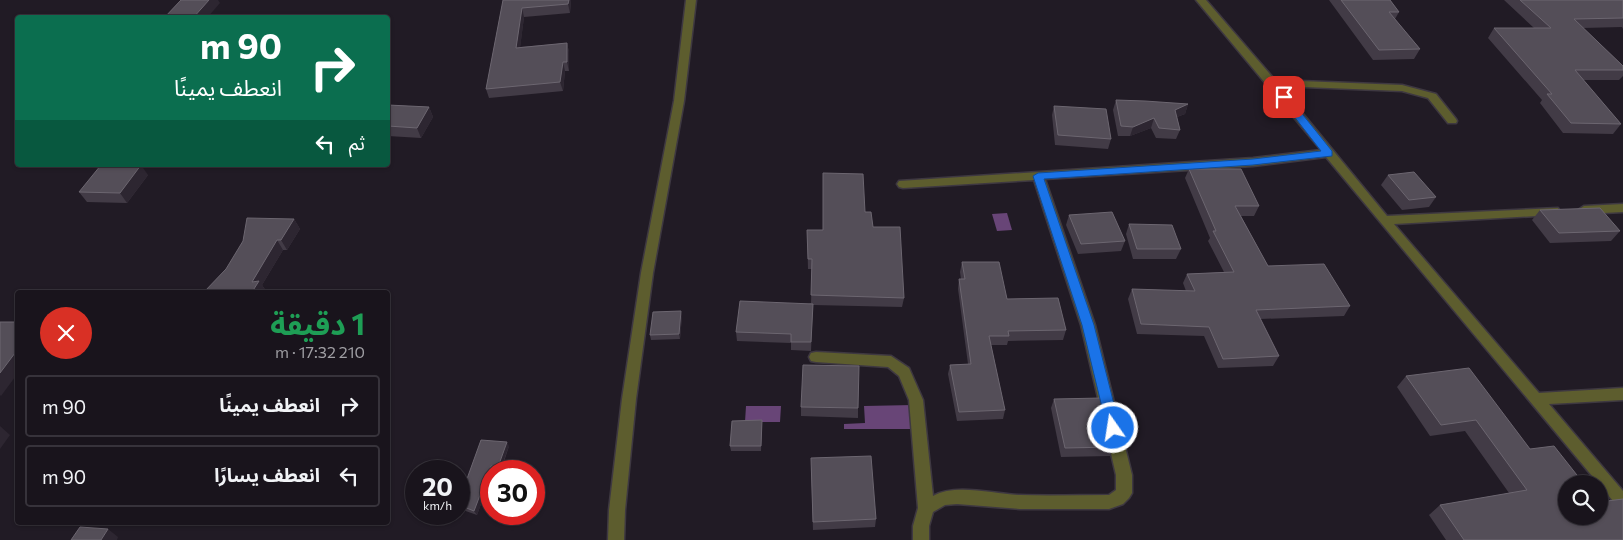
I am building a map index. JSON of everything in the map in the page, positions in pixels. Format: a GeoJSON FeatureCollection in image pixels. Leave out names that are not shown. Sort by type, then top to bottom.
{"type":"FeatureCollection","features":[{"type":"Feature","properties":{"kind":"street"},"geometry":{"type":"LineString","coordinates":[[616,540],[617,510],[629,399],[649,264],[679,101],[692,0]]}},
{"type":"Feature","properties":{"kind":"street"},"geometry":{"type":"LineString","coordinates":[[1201,0],[1272,82],[1328,153],[1623,502]]}},
{"type":"Feature","properties":{"kind":"street"},"geometry":{"type":"LineString","coordinates":[[1272,82],[1402,88],[1432,96],[1452,121]]}},
{"type":"Feature","properties":{"kind":"street"},"geometry":{"type":"LineString","coordinates":[[903,184],[1244,163],[1328,153]]}},
{"type":"Feature","properties":{"kind":"street"},"geometry":{"type":"LineString","coordinates":[[926,508],[943,498],[957,497],[1020,502],[1109,502],[1118,499],[1124,493],[1124,475],[1088,325],[1038,176]]}},
{"type":"Feature","properties":{"kind":"street"},"geometry":{"type":"LineString","coordinates":[[1384,220],[1623,208]]}},
{"type":"Feature","properties":{"kind":"street"},"geometry":{"type":"LineString","coordinates":[[816,357],[891,362],[904,372],[916,400],[926,508],[922,521],[921,540]]}},
{"type":"Feature","properties":{"kind":"street"},"geometry":{"type":"LineString","coordinates":[[1537,399],[1623,394]]}},
{"type":"Feature","properties":{"kind":"shaded area"},"geometry":{"type":"Polygon","coordinates":[[[1007,213],[1012,230],[997,231],[992,214],[1007,213]]]}},
{"type":"Feature","properties":{"kind":"shaded area"},"geometry":{"type":"Polygon","coordinates":[[[913,405],[915,429],[844,429],[844,424],[865,423],[864,406],[913,405]]]}},
{"type":"Feature","properties":{"kind":"shaded area"},"geometry":{"type":"Polygon","coordinates":[[[746,406],[781,406],[780,422],[745,422],[746,406]]]}},
{"type":"Feature","properties":{"kind":"building"},"geometry":{"type":"Polygon","coordinates":[[[181,0],[209,0],[196,15],[167,15],[181,0]]]}},
{"type":"Feature","properties":{"kind":"building"},"geometry":{"type":"Polygon","coordinates":[[[503,0],[569,0],[568,4],[522,8],[516,48],[567,43],[567,62],[563,62],[560,82],[486,89],[503,0]]]}},
{"type":"Feature","properties":{"kind":"building"},"geometry":{"type":"Polygon","coordinates":[[[1341,0],[1390,0],[1399,12],[1389,12],[1420,49],[1379,50],[1341,0]]]}},
{"type":"Feature","properties":{"kind":"building"},"geometry":{"type":"Polygon","coordinates":[[[1520,0],[1623,0],[1623,18],[1574,19],[1623,66],[1623,70],[1575,70],[1621,124],[1571,123],[1547,94],[1552,94],[1494,28],[1551,28],[1520,0]]]}},
{"type":"Feature","properties":{"kind":"building"},"geometry":{"type":"Polygon","coordinates":[[[1116,100],[1188,104],[1175,110],[1180,130],[1159,128],[1154,118],[1133,127],[1121,126],[1116,100]]]}},
{"type":"Feature","properties":{"kind":"building"},"geometry":{"type":"Polygon","coordinates":[[[390,105],[429,107],[417,128],[390,126],[390,105]]]}},
{"type":"Feature","properties":{"kind":"building"},"geometry":{"type":"Polygon","coordinates":[[[1054,106],[1106,109],[1111,139],[1058,135],[1054,106]]]}},
{"type":"Feature","properties":{"kind":"building"},"geometry":{"type":"Polygon","coordinates":[[[99,167],[140,167],[120,193],[79,192],[99,167]]]}},
{"type":"Feature","properties":{"kind":"building"},"geometry":{"type":"Polygon","coordinates":[[[1189,169],[1241,169],[1259,206],[1235,206],[1268,266],[1324,264],[1350,306],[1256,310],[1279,356],[1223,359],[1209,327],[1141,324],[1132,289],[1195,291],[1187,274],[1234,272],[1213,231],[1216,231],[1189,169]]]}},
{"type":"Feature","properties":{"kind":"building"},"geometry":{"type":"Polygon","coordinates":[[[1414,172],[1436,197],[1409,200],[1388,175],[1414,172]]]}},
{"type":"Feature","properties":{"kind":"building"},"geometry":{"type":"Polygon","coordinates":[[[823,173],[863,174],[865,212],[871,212],[873,227],[900,227],[904,298],[811,295],[812,259],[808,259],[807,230],[823,230],[823,173]]]}},
{"type":"Feature","properties":{"kind":"building"},"geometry":{"type":"Polygon","coordinates":[[[1600,208],[1620,231],[1559,233],[1540,210],[1600,208]]]}},
{"type":"Feature","properties":{"kind":"building"},"geometry":{"type":"Polygon","coordinates":[[[1112,212],[1125,241],[1081,244],[1069,215],[1112,212]]]}},
{"type":"Feature","properties":{"kind":"building"},"geometry":{"type":"Polygon","coordinates":[[[247,218],[294,219],[281,240],[277,240],[252,282],[259,281],[253,290],[206,290],[226,269],[243,241],[247,218]]]}},
{"type":"Feature","properties":{"kind":"building"},"geometry":{"type":"Polygon","coordinates":[[[1129,224],[1172,225],[1181,249],[1137,249],[1129,224]]]}},
{"type":"Feature","properties":{"kind":"building"},"geometry":{"type":"Polygon","coordinates":[[[962,262],[999,262],[1007,299],[1058,298],[1066,330],[1008,331],[1009,336],[989,336],[1005,410],[959,412],[950,365],[971,364],[959,279],[965,279],[962,262]]]}},
{"type":"Feature","properties":{"kind":"building"},"geometry":{"type":"Polygon","coordinates":[[[740,301],[813,304],[811,342],[791,342],[791,334],[736,332],[740,301]]]}},
{"type":"Feature","properties":{"kind":"building"},"geometry":{"type":"Polygon","coordinates":[[[681,311],[679,334],[650,335],[653,312],[681,311]]]}},
{"type":"Feature","properties":{"kind":"building"},"geometry":{"type":"Polygon","coordinates":[[[0,322],[15,322],[15,353],[0,373],[0,322]]]}},
{"type":"Feature","properties":{"kind":"building"},"geometry":{"type":"Polygon","coordinates":[[[803,365],[859,366],[858,408],[801,407],[803,365]]]}},
{"type":"Feature","properties":{"kind":"building"},"geometry":{"type":"Polygon","coordinates":[[[1469,368],[1530,449],[1554,446],[1577,475],[1558,475],[1558,525],[1608,525],[1608,501],[1623,499],[1623,540],[1464,540],[1440,505],[1527,490],[1476,420],[1441,425],[1406,376],[1469,368]]]}},
{"type":"Feature","properties":{"kind":"building"},"geometry":{"type":"Polygon","coordinates":[[[1102,398],[1114,447],[1065,448],[1054,399],[1102,398]]]}},
{"type":"Feature","properties":{"kind":"building"},"geometry":{"type":"Polygon","coordinates":[[[762,420],[761,446],[730,446],[732,421],[762,420]]]}},
{"type":"Feature","properties":{"kind":"building"},"geometry":{"type":"Polygon","coordinates":[[[481,440],[507,442],[501,460],[480,460],[480,495],[474,511],[470,509],[470,470],[481,440]]]}},
{"type":"Feature","properties":{"kind":"building"},"geometry":{"type":"Polygon","coordinates":[[[871,456],[876,519],[813,522],[811,458],[871,456]]]}},
{"type":"Feature","properties":{"kind":"building"},"geometry":{"type":"Polygon","coordinates":[[[80,527],[108,529],[101,540],[71,540],[80,527]]]}},
{"type":"Feature","properties":{"kind":"route"},"geometry":{"type":"LineString","coordinates":[[1113,428],[1088,325],[1038,176],[1253,162],[1328,153],[1284,97]]}}]}
